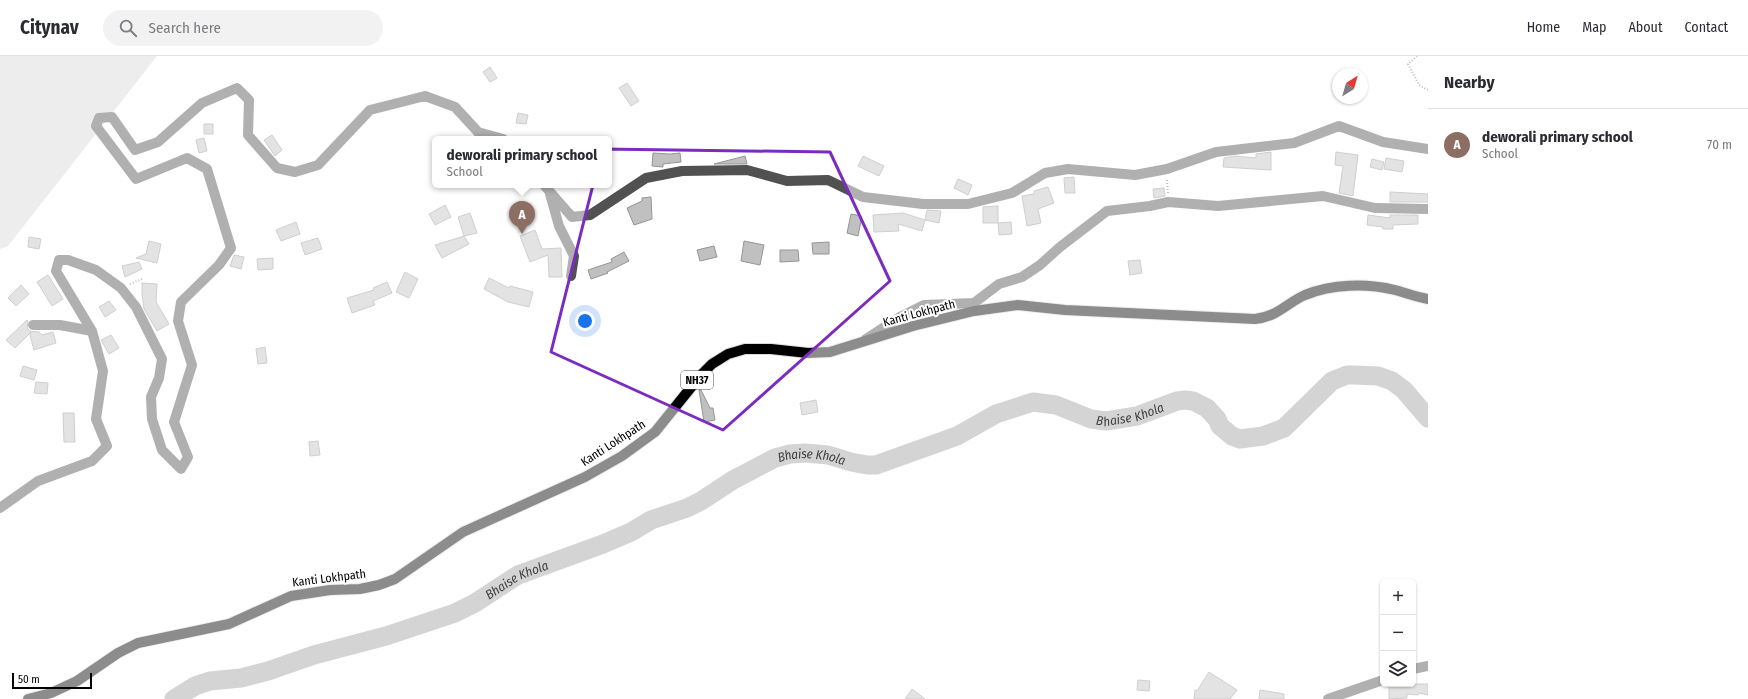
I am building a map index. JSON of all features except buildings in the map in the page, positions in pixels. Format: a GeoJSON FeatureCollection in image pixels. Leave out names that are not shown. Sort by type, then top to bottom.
{"type":"FeatureCollection","features":[{"type":"Feature","properties":{"kind":"main road","name":"Kanti Lokhpath"},"geometry":{"type":"LineString","coordinates":[[28,699],[51,693],[77,681],[118,654],[138,643],[229,624],[291,596],[330,590],[360,589],[379,585],[395,578],[463,532],[585,476],[622,456],[655,432],[701,375],[712,364],[728,354],[745,349],[771,348],[808,353],[830,352],[913,326],[974,311],[1018,306],[1066,310],[1256,319],[1268,317],[1302,296],[1318,290],[1333,287],[1378,287],[1428,299]]}},
{"type":"Feature","properties":{"kind":"street"},"geometry":{"type":"LineString","coordinates":[[0,508],[38,481],[92,462],[106,446],[96,419],[104,371],[92,331],[56,271],[59,260],[68,260],[96,270],[121,288],[136,307],[162,359],[159,378],[151,397],[152,419],[162,450],[181,468],[188,457],[174,422],[192,365],[178,321],[181,302],[219,265],[231,248],[207,169],[187,158],[136,179],[96,126],[99,118],[112,117],[135,150],[158,142],[202,103],[237,88],[249,100],[248,135],[277,168],[295,172],[318,165],[370,110],[425,96],[455,107],[478,132],[492,136]]}},
{"type":"Feature","properties":{"kind":"street"},"geometry":{"type":"LineString","coordinates":[[547,188],[572,217],[590,216],[646,178],[682,171],[747,170],[787,181],[828,180],[863,197],[923,204],[968,204],[1012,193],[1045,172],[1068,169],[1135,175],[1167,168],[1216,152],[1294,143],[1339,126],[1383,142],[1428,149]]}},
{"type":"Feature","properties":{"kind":"street"},"geometry":{"type":"LineString","coordinates":[[546,188],[559,226],[574,256],[571,276]]}},
{"type":"Feature","properties":{"kind":"street"},"geometry":{"type":"LineString","coordinates":[[862,342],[900,317],[924,305],[974,303],[999,284],[1022,277],[1040,265],[1060,247],[1107,211],[1150,206],[1168,202],[1218,206],[1322,196],[1375,208],[1428,209]]}},
{"type":"Feature","properties":{"kind":"street"},"geometry":{"type":"LineString","coordinates":[[33,325],[60,325],[92,331]]}},
{"type":"Feature","properties":{"kind":"street"},"geometry":{"type":"LineString","coordinates":[[1416,668],[1428,666]]}},
{"type":"Feature","properties":{"kind":"street"},"geometry":{"type":"LineString","coordinates":[[1328,699],[1380,681]]}},
{"type":"Feature","properties":{"kind":"path"},"geometry":{"type":"LineString","coordinates":[[1417,56],[1408,64],[1419,85],[1428,90]]}},
{"type":"Feature","properties":{"kind":"path"},"geometry":{"type":"LineString","coordinates":[[1167,168],[1168,202]]}},
{"type":"Feature","properties":{"kind":"highlighted area"},"geometry":{"type":"Polygon","coordinates":[[[602,149],[830,152],[890,281],[723,430],[551,352],[602,149]]]}},
{"type":"Feature","properties":{"kind":"shaded area"},"geometry":{"type":"Polygon","coordinates":[[[0,56],[157,56],[8,246],[0,249],[0,56]]]}},
{"type":"Feature","properties":{"kind":"waterway","name":"Bhaise Khola"},"geometry":{"type":"LineString","coordinates":[[174,699],[195,686],[210,681],[241,678],[268,671],[314,655],[386,636],[455,613],[475,603],[518,575],[603,544],[631,532],[651,520],[687,508],[701,501],[733,480],[775,458],[790,454],[805,453],[828,455],[851,462],[876,465],[957,436],[996,414],[1033,402],[1056,405],[1091,419],[1106,421],[1137,416],[1177,401],[1193,401],[1207,408],[1217,419],[1220,426],[1232,436],[1240,439],[1263,436],[1284,428],[1332,381],[1347,375],[1378,376],[1392,381],[1404,390],[1428,418]]}},
{"type":"Feature","properties":{"kind":"place","name":"deworali primary school"},"geometry":{"type":"Point","coordinates":[522,234]}}]}
